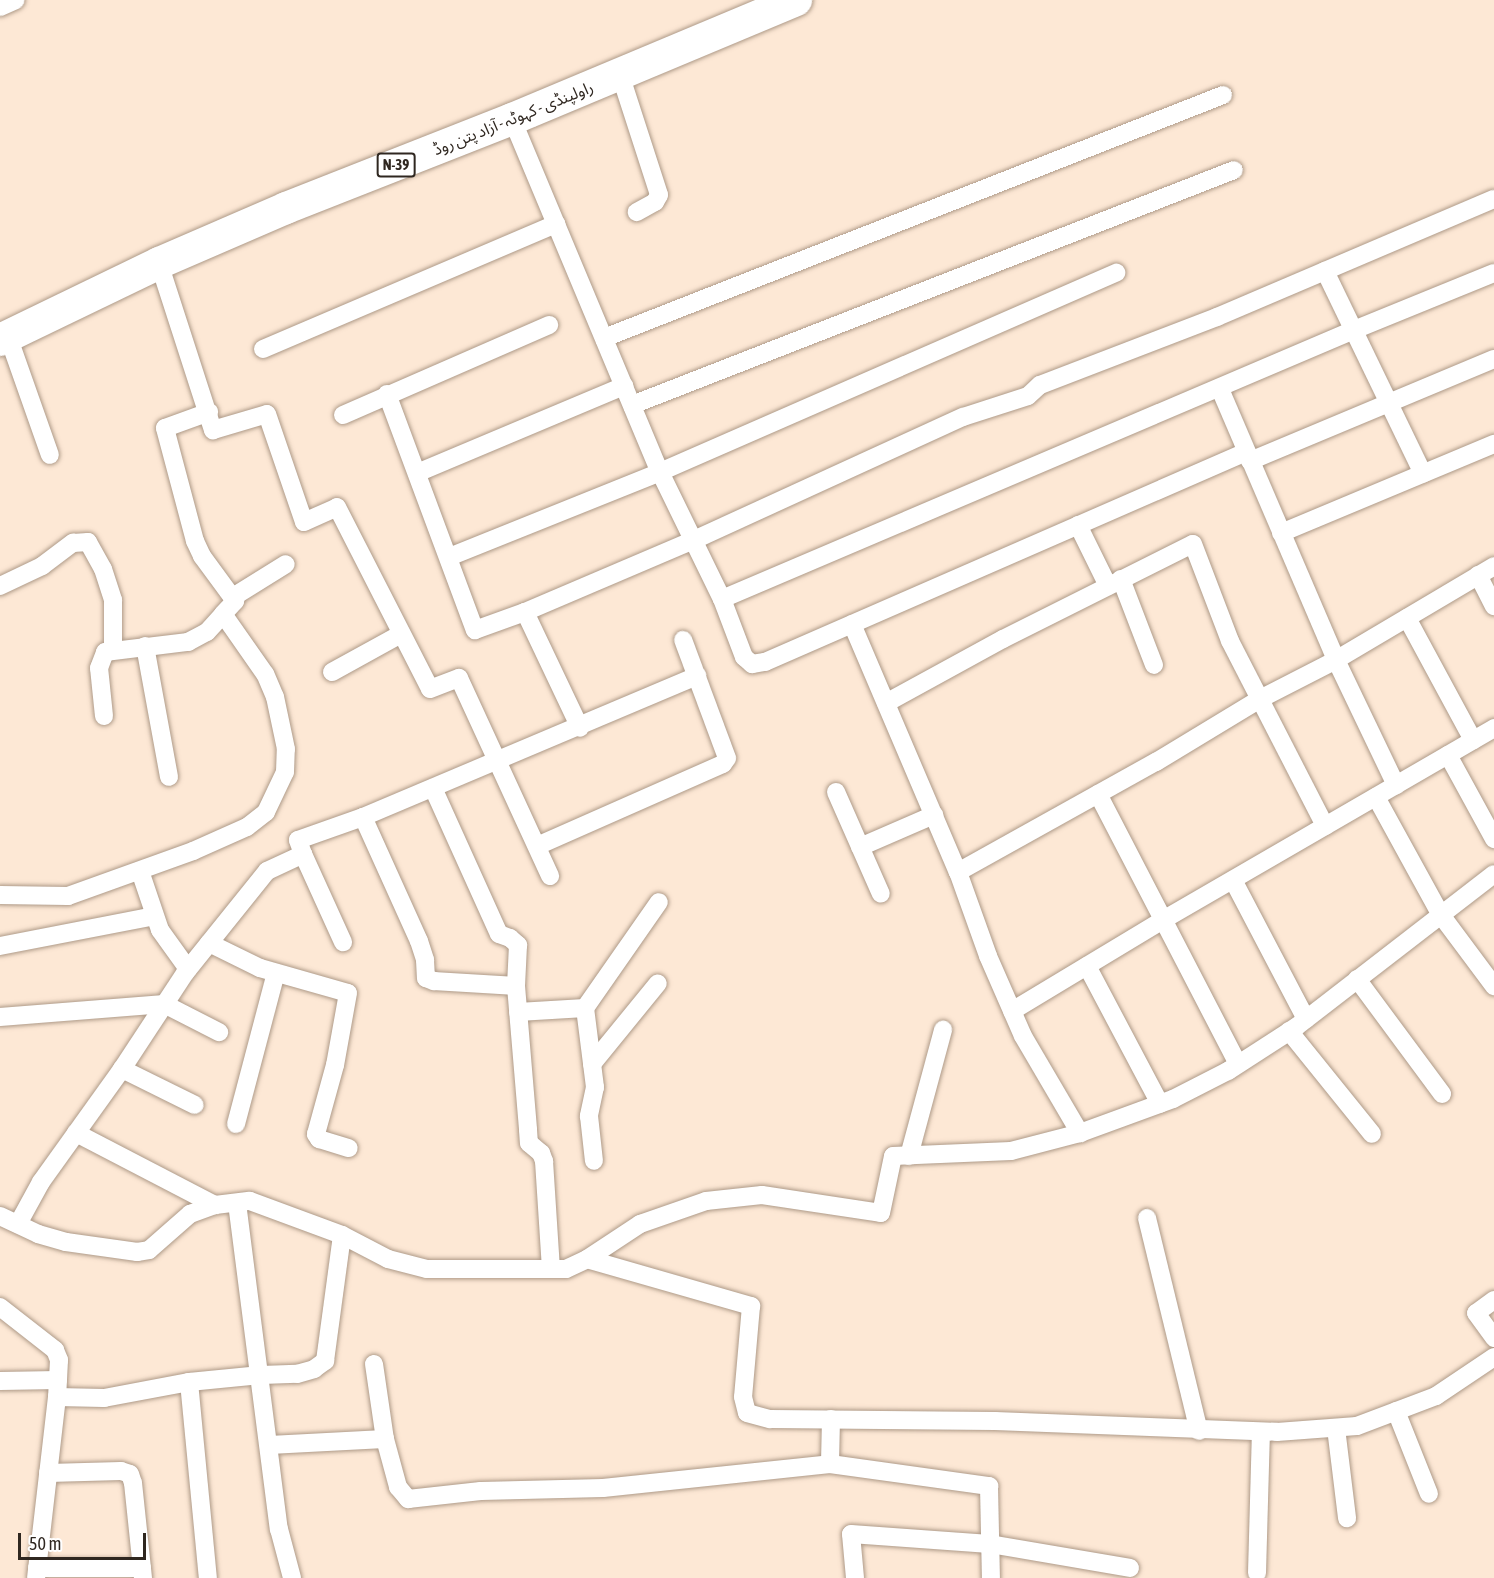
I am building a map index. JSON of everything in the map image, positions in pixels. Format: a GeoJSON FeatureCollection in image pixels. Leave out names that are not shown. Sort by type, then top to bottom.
{"type":"FeatureCollection","features":[{"type":"Feature","properties":{"kind":"highway","name":"راولپنڈی - کہوٹہ - آزاد پتن روڈ"},"geometry":{"type":"LineString","coordinates":[[4,338],[159,263],[286,208],[512,119],[796,0]]}},
{"type":"Feature","properties":{"kind":"street"},"geometry":{"type":"LineString","coordinates":[[0,7],[16,0]]}},
{"type":"Feature","properties":{"kind":"street"},"geometry":{"type":"LineString","coordinates":[[620,74],[658,195],[655,202],[637,212]]}},
{"type":"Feature","properties":{"kind":"street"},"geometry":{"type":"LineString","coordinates":[[604,338],[1223,94]]}},
{"type":"Feature","properties":{"kind":"street"},"geometry":{"type":"LineString","coordinates":[[512,119],[660,472],[722,599],[744,657],[752,664],[765,662],[1078,525],[1494,359]]}},
{"type":"Feature","properties":{"kind":"street"},"geometry":{"type":"LineString","coordinates":[[632,405],[1234,170]]}},
{"type":"Feature","properties":{"kind":"street"},"geometry":{"type":"LineString","coordinates":[[387,394],[475,630],[525,612],[694,540],[963,417],[1028,396],[1040,384],[1217,316],[1494,199]]}},
{"type":"Feature","properties":{"kind":"street"},"geometry":{"type":"LineString","coordinates":[[263,349],[556,224]]}},
{"type":"Feature","properties":{"kind":"street"},"geometry":{"type":"LineString","coordinates":[[159,263],[213,430],[267,414],[304,522],[338,507],[430,689],[459,678],[550,876]]}},
{"type":"Feature","properties":{"kind":"street"},"geometry":{"type":"LineString","coordinates":[[1325,271],[1422,474]]}},
{"type":"Feature","properties":{"kind":"street"},"geometry":{"type":"LineString","coordinates":[[448,557],[660,472],[1116,273]]}},
{"type":"Feature","properties":{"kind":"street"},"geometry":{"type":"LineString","coordinates":[[722,599],[1220,389],[1354,330],[1494,273]]}},
{"type":"Feature","properties":{"kind":"street"},"geometry":{"type":"LineString","coordinates":[[343,415],[549,325]]}},
{"type":"Feature","properties":{"kind":"street"},"geometry":{"type":"LineString","coordinates":[[4,338],[50,455]]}},
{"type":"Feature","properties":{"kind":"street"},"geometry":{"type":"LineString","coordinates":[[417,473],[624,386]]}},
{"type":"Feature","properties":{"kind":"street"},"geometry":{"type":"LineString","coordinates":[[1220,389],[1336,660],[1396,785]]}},
{"type":"Feature","properties":{"kind":"street"},"geometry":{"type":"LineString","coordinates":[[104,716],[99,668],[105,652],[188,642],[199,638],[235,601],[202,556],[195,541],[165,428],[208,412]]}},
{"type":"Feature","properties":{"kind":"street"},"geometry":{"type":"LineString","coordinates":[[1281,533],[1494,444]]}},
{"type":"Feature","properties":{"kind":"street"},"geometry":{"type":"LineString","coordinates":[[1078,525],[1114,582],[1154,664]]}},
{"type":"Feature","properties":{"kind":"street"},"geometry":{"type":"LineString","coordinates":[[0,586],[42,566],[73,543],[88,542],[103,569],[113,600],[114,650]]}},
{"type":"Feature","properties":{"kind":"street"},"geometry":{"type":"LineString","coordinates":[[886,703],[1114,582],[1193,544],[1196,546],[1230,641],[1325,826]]}},
{"type":"Feature","properties":{"kind":"street"},"geometry":{"type":"LineString","coordinates":[[233,597],[286,564]]}},
{"type":"Feature","properties":{"kind":"street"},"geometry":{"type":"LineString","coordinates":[[958,872],[1098,794],[1260,699],[1336,660],[1494,566]]}},
{"type":"Feature","properties":{"kind":"street"},"geometry":{"type":"LineString","coordinates":[[1478,575],[1494,606]]}},
{"type":"Feature","properties":{"kind":"street"},"geometry":{"type":"LineString","coordinates":[[525,612],[580,728]]}},
{"type":"Feature","properties":{"kind":"street"},"geometry":{"type":"LineString","coordinates":[[0,895],[68,896],[140,871],[247,827],[266,812],[285,772],[286,749],[275,697],[265,674],[223,614]]}},
{"type":"Feature","properties":{"kind":"street"},"geometry":{"type":"LineString","coordinates":[[1407,618],[1473,740]]}},
{"type":"Feature","properties":{"kind":"street"},"geometry":{"type":"LineString","coordinates":[[852,624],[958,872],[988,956],[1023,1036],[1080,1133]]}},
{"type":"Feature","properties":{"kind":"street"},"geometry":{"type":"LineString","coordinates":[[332,672],[401,634]]}},
{"type":"Feature","properties":{"kind":"street"},"geometry":{"type":"LineString","coordinates":[[537,846],[723,764],[727,758],[683,640]]}},
{"type":"Feature","properties":{"kind":"street"},"geometry":{"type":"LineString","coordinates":[[146,646],[169,777]]}},
{"type":"Feature","properties":{"kind":"street"},"geometry":{"type":"LineString","coordinates":[[343,942],[298,840],[363,818],[580,728],[697,676]]}},
{"type":"Feature","properties":{"kind":"street"},"geometry":{"type":"LineString","coordinates":[[1012,1011],[1494,728]]}},
{"type":"Feature","properties":{"kind":"street"},"geometry":{"type":"LineString","coordinates":[[1448,755],[1494,838]]}},
{"type":"Feature","properties":{"kind":"street"},"geometry":{"type":"LineString","coordinates":[[433,788],[499,934],[510,938],[518,945],[516,987],[529,1143],[541,1153],[544,1161],[551,1268]]}},
{"type":"Feature","properties":{"kind":"street"},"geometry":{"type":"LineString","coordinates":[[836,792],[880,894]]}},
{"type":"Feature","properties":{"kind":"street"},"geometry":{"type":"LineString","coordinates":[[1098,794],[1238,1064]]}},
{"type":"Feature","properties":{"kind":"street"},"geometry":{"type":"LineString","coordinates":[[1376,797],[1441,915],[1494,986]]}},
{"type":"Feature","properties":{"kind":"street"},"geometry":{"type":"LineString","coordinates":[[860,848],[934,815]]}},
{"type":"Feature","properties":{"kind":"street"},"geometry":{"type":"LineString","coordinates":[[363,818],[419,941],[425,960],[426,978],[434,981],[516,987]]}},
{"type":"Feature","properties":{"kind":"street"},"geometry":{"type":"LineString","coordinates":[[18,1224],[40,1182],[122,1070],[188,969],[267,871],[303,854]]}},
{"type":"Feature","properties":{"kind":"street"},"geometry":{"type":"LineString","coordinates":[[140,871],[160,930],[188,969]]}},
{"type":"Feature","properties":{"kind":"street"},"geometry":{"type":"LineString","coordinates":[[0,1216],[38,1234],[66,1242],[137,1252],[148,1250],[190,1214],[215,1205],[250,1201],[342,1234],[388,1259],[428,1269],[566,1269],[587,1259],[640,1224],[706,1201],[762,1195],[881,1213],[893,1156],[1011,1151],[1080,1133],[1160,1104],[1238,1064],[1289,1031],[1494,874]]}},
{"type":"Feature","properties":{"kind":"street"},"geometry":{"type":"LineString","coordinates":[[1233,880],[1306,1019]]}},
{"type":"Feature","properties":{"kind":"street"},"geometry":{"type":"LineString","coordinates":[[594,1161],[589,1116],[595,1087],[585,1008],[659,902]]}},
{"type":"Feature","properties":{"kind":"street"},"geometry":{"type":"LineString","coordinates":[[0,946],[154,916]]}},
{"type":"Feature","properties":{"kind":"street"},"geometry":{"type":"LineString","coordinates":[[209,943],[276,973],[348,993],[335,1065],[316,1134],[319,1139],[349,1148]]}},
{"type":"Feature","properties":{"kind":"street"},"geometry":{"type":"LineString","coordinates":[[1087,966],[1160,1104]]}},
{"type":"Feature","properties":{"kind":"street"},"geometry":{"type":"LineString","coordinates":[[236,1124],[276,973]]}},
{"type":"Feature","properties":{"kind":"street"},"geometry":{"type":"LineString","coordinates":[[1357,979],[1442,1094]]}},
{"type":"Feature","properties":{"kind":"street"},"geometry":{"type":"LineString","coordinates":[[592,1064],[658,983]]}},
{"type":"Feature","properties":{"kind":"street"},"geometry":{"type":"LineString","coordinates":[[0,1017],[164,1004],[219,1032]]}},
{"type":"Feature","properties":{"kind":"street"},"geometry":{"type":"LineString","coordinates":[[518,1012],[585,1008]]}},
{"type":"Feature","properties":{"kind":"street"},"geometry":{"type":"LineString","coordinates":[[909,1156],[943,1030]]}},
{"type":"Feature","properties":{"kind":"street"},"geometry":{"type":"LineString","coordinates":[[1289,1031],[1372,1134]]}},
{"type":"Feature","properties":{"kind":"street"},"geometry":{"type":"LineString","coordinates":[[122,1070],[195,1105]]}},
{"type":"Feature","properties":{"kind":"street"},"geometry":{"type":"LineString","coordinates":[[76,1133],[215,1205]]}},
{"type":"Feature","properties":{"kind":"street"},"geometry":{"type":"LineString","coordinates":[[237,1203],[261,1375],[279,1529],[292,1578]]}},
{"type":"Feature","properties":{"kind":"street"},"geometry":{"type":"LineString","coordinates":[[1147,1218],[1198,1431]]}},
{"type":"Feature","properties":{"kind":"street"},"geometry":{"type":"LineString","coordinates":[[0,1381],[104,1398],[189,1382],[297,1374],[314,1369],[325,1360],[342,1234]]}},
{"type":"Feature","properties":{"kind":"street"},"geometry":{"type":"LineString","coordinates":[[587,1259],[751,1306],[743,1396],[747,1413],[770,1419],[995,1421],[1198,1431],[1261,1432],[1336,1428],[1357,1426],[1436,1396],[1494,1357]]}},
{"type":"Feature","properties":{"kind":"street"},"geometry":{"type":"LineString","coordinates":[[1494,1300],[1476,1313],[1494,1338]]}},
{"type":"Feature","properties":{"kind":"street"},"geometry":{"type":"LineString","coordinates":[[0,1306],[55,1350],[59,1360],[58,1389],[48,1473],[37,1573],[143,1573],[130,1474],[121,1471],[48,1473]]}},
{"type":"Feature","properties":{"kind":"street"},"geometry":{"type":"LineString","coordinates":[[374,1364],[385,1439],[398,1487],[408,1499],[481,1491],[603,1488],[830,1464],[989,1486],[991,1578]]}},
{"type":"Feature","properties":{"kind":"street"},"geometry":{"type":"LineString","coordinates":[[189,1382],[207,1578]]}},
{"type":"Feature","properties":{"kind":"street"},"geometry":{"type":"LineString","coordinates":[[1396,1411],[1429,1494]]}},
{"type":"Feature","properties":{"kind":"street"},"geometry":{"type":"LineString","coordinates":[[830,1464],[831,1419]]}},
{"type":"Feature","properties":{"kind":"street"},"geometry":{"type":"LineString","coordinates":[[1336,1428],[1347,1518]]}},
{"type":"Feature","properties":{"kind":"street"},"geometry":{"type":"LineString","coordinates":[[1257,1574],[1261,1432]]}},
{"type":"Feature","properties":{"kind":"street"},"geometry":{"type":"LineString","coordinates":[[269,1445],[385,1439]]}},
{"type":"Feature","properties":{"kind":"street"},"geometry":{"type":"LineString","coordinates":[[855,1578],[851,1534],[990,1544],[1091,1559],[1130,1568]]}}]}
